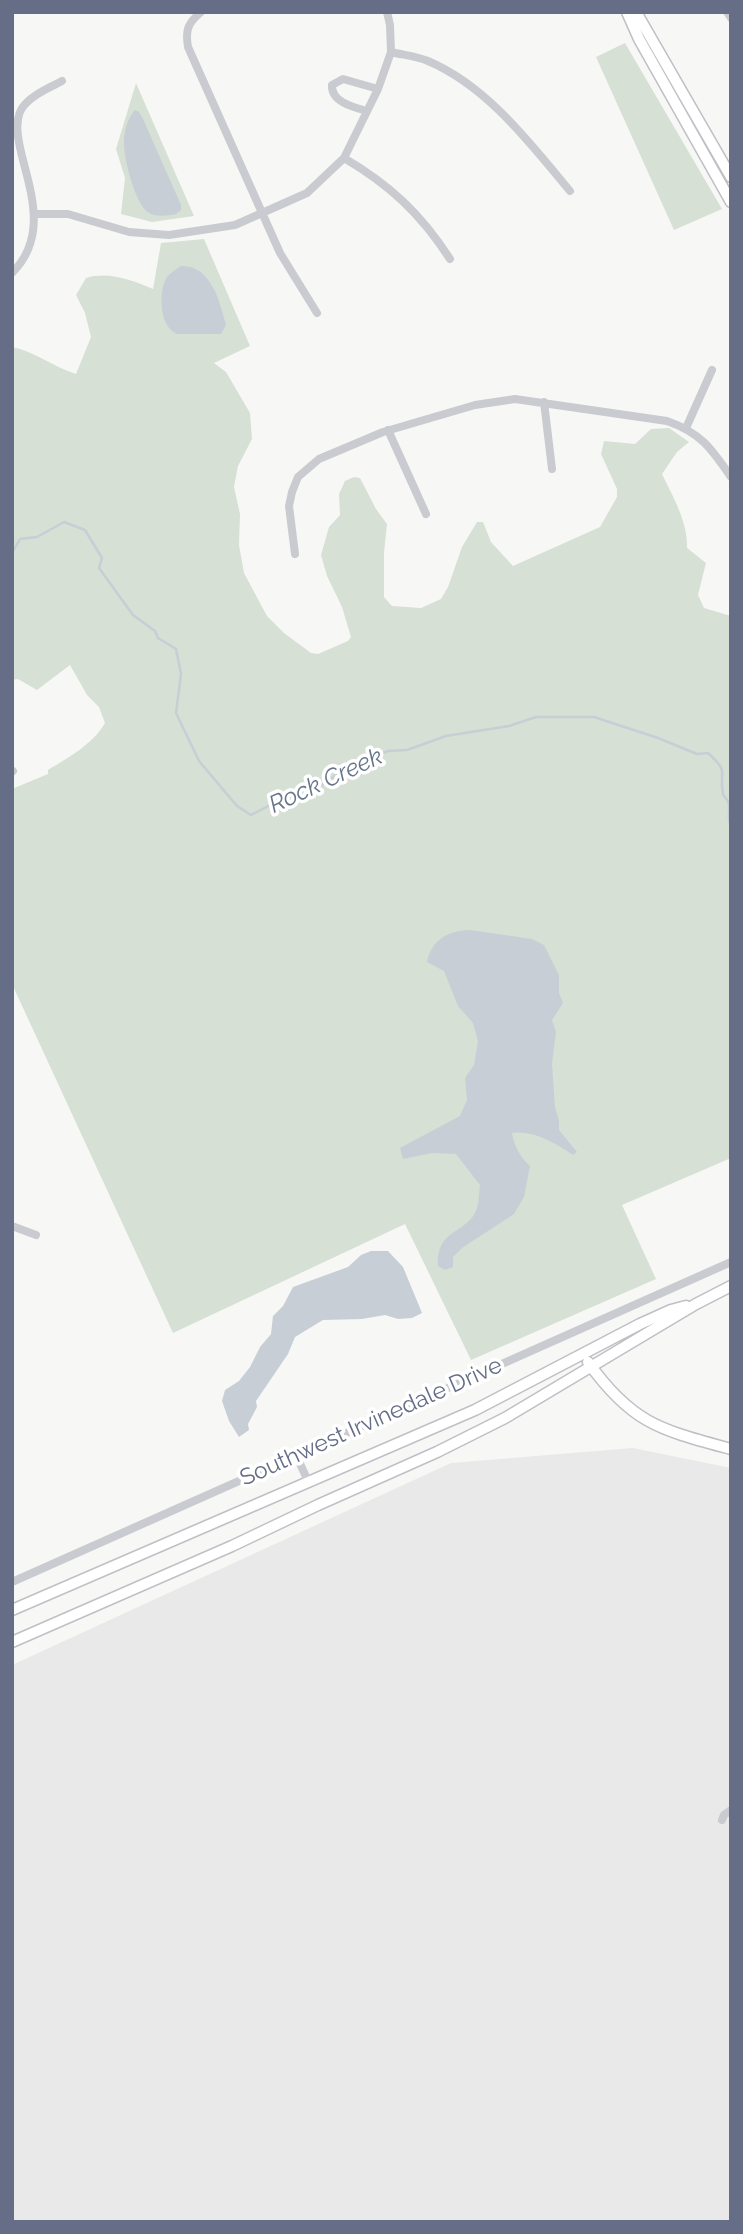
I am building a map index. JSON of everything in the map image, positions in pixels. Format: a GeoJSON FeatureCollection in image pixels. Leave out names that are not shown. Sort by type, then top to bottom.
{"type":"FeatureCollection","features":[{"type":"Feature","properties":{"kind":"main road"},"geometry":{"type":"LineString","coordinates":[[627,12],[639,39],[731,202]]}},
{"type":"Feature","properties":{"kind":"main road"},"geometry":{"type":"LineString","coordinates":[[636,12],[731,177]]}},
{"type":"Feature","properties":{"kind":"main road","name":"Southwest Irvinedale Drive"},"geometry":{"type":"LineString","coordinates":[[12,1642],[232,1546],[437,1452],[505,1418],[696,1304],[731,1286]]}},
{"type":"Feature","properties":{"kind":"main road","name":"Southwest Irvinedale Drive"},"geometry":{"type":"LineString","coordinates":[[12,1611],[475,1410],[671,1310],[696,1304]]}},
{"type":"Feature","properties":{"kind":"main road"},"geometry":{"type":"LineString","coordinates":[[582,1354],[620,1400],[651,1423],[672,1432],[731,1448]]}},
{"type":"Feature","properties":{"kind":"street"},"geometry":{"type":"LineString","coordinates":[[201,12],[190,22],[186,32],[188,47],[280,253],[317,313]]}},
{"type":"Feature","properties":{"kind":"street"},"geometry":{"type":"LineString","coordinates":[[34,214],[68,215],[129,232],[169,235],[235,225],[307,193],[344,158],[378,89],[391,52],[387,12]]}},
{"type":"Feature","properties":{"kind":"street"},"geometry":{"type":"LineString","coordinates":[[727,12],[731,18]]}},
{"type":"Feature","properties":{"kind":"street"},"geometry":{"type":"LineString","coordinates":[[391,52],[426,60],[485,97],[570,191]]}},
{"type":"Feature","properties":{"kind":"street"},"geometry":{"type":"LineString","coordinates":[[367,111],[339,100],[331,90],[332,85],[343,79],[378,89]]}},
{"type":"Feature","properties":{"kind":"street"},"geometry":{"type":"LineString","coordinates":[[12,273],[22,264],[32,240],[34,214],[16,139],[16,119],[22,107],[41,92],[62,81]]}},
{"type":"Feature","properties":{"kind":"street"},"geometry":{"type":"LineString","coordinates":[[344,158],[371,174],[418,214],[450,259]]}},
{"type":"Feature","properties":{"kind":"street"},"geometry":{"type":"LineString","coordinates":[[686,428],[712,370]]}},
{"type":"Feature","properties":{"kind":"street"},"geometry":{"type":"LineString","coordinates":[[295,554],[289,506],[292,492],[298,477],[319,460],[388,430],[500,400],[544,402],[667,422],[686,428],[710,447],[731,477]]}},
{"type":"Feature","properties":{"kind":"street"},"geometry":{"type":"LineString","coordinates":[[544,402],[552,469]]}},
{"type":"Feature","properties":{"kind":"street"},"geometry":{"type":"LineString","coordinates":[[388,430],[426,514]]}},
{"type":"Feature","properties":{"kind":"street"},"geometry":{"type":"LineString","coordinates":[[12,1226],[36,1235]]}},
{"type":"Feature","properties":{"kind":"street","name":"Southwest Irvinedale Drive"},"geometry":{"type":"LineString","coordinates":[[12,1582],[731,1262]]}},
{"type":"Feature","properties":{"kind":"street"},"geometry":{"type":"LineString","coordinates":[[296,1455],[308,1481]]}},
{"type":"Feature","properties":{"kind":"street"},"geometry":{"type":"LineString","coordinates":[[722,1820],[723,1815],[731,1810]]}},
{"type":"Feature","properties":{"kind":"shaded area"},"geometry":{"type":"Polygon","coordinates":[[[625,43],[722,209],[674,230],[596,57],[625,43]]]}},
{"type":"Feature","properties":{"kind":"shaded area"},"geometry":{"type":"Polygon","coordinates":[[[136,83],[194,216],[152,222],[121,214],[125,178],[116,149],[136,83]]]}},
{"type":"Feature","properties":{"kind":"shaded area"},"geometry":{"type":"Polygon","coordinates":[[[135,110],[143,119],[181,205],[181,210],[176,214],[162,216],[149,213],[135,191],[124,141],[127,124],[135,110]]]}},
{"type":"Feature","properties":{"kind":"shaded area"},"geometry":{"type":"Polygon","coordinates":[[[204,239],[250,346],[214,363],[226,372],[250,413],[252,439],[238,466],[234,487],[240,514],[239,545],[244,573],[267,616],[311,653],[318,654],[348,641],[351,637],[321,555],[329,527],[340,515],[339,494],[345,481],[354,477],[360,478],[387,524],[384,597],[392,606],[421,608],[441,599],[462,547],[477,522],[483,522],[491,542],[513,566],[600,527],[617,497],[617,489],[601,454],[604,441],[635,444],[651,429],[669,428],[689,442],[677,452],[662,474],[682,519],[687,548],[706,563],[698,595],[704,608],[731,616],[731,1158],[622,1205],[656,1279],[471,1360],[405,1224],[173,1333],[12,984],[12,789],[48,774],[48,770],[87,744],[105,723],[99,707],[87,695],[70,665],[37,690],[18,679],[12,680],[12,347],[76,374],[91,337],[85,313],[76,295],[86,278],[111,276],[153,289],[161,243],[204,239]]]}},
{"type":"Feature","properties":{"kind":"shaded area"},"geometry":{"type":"Polygon","coordinates":[[[181,266],[200,272],[212,286],[226,325],[221,334],[177,334],[167,324],[162,308],[162,291],[169,275],[181,266]]]}},
{"type":"Feature","properties":{"kind":"shaded area"},"geometry":{"type":"Polygon","coordinates":[[[470,930],[532,939],[544,945],[559,975],[559,993],[563,1003],[552,1020],[556,1032],[552,1064],[555,1107],[559,1130],[577,1152],[573,1155],[536,1135],[512,1133],[518,1151],[530,1166],[524,1197],[514,1214],[462,1248],[453,1257],[453,1267],[445,1270],[438,1266],[442,1244],[473,1217],[478,1205],[480,1185],[456,1154],[432,1153],[403,1159],[400,1148],[460,1116],[467,1100],[465,1078],[474,1065],[478,1041],[473,1023],[458,1006],[444,971],[427,962],[433,947],[442,938],[455,932],[470,930]]]}},
{"type":"Feature","properties":{"kind":"shaded area"},"geometry":{"type":"Polygon","coordinates":[[[371,1251],[388,1251],[403,1267],[422,1313],[412,1318],[398,1319],[385,1315],[362,1319],[323,1320],[295,1337],[288,1354],[256,1401],[257,1407],[248,1424],[249,1430],[239,1437],[229,1421],[222,1401],[225,1390],[239,1381],[250,1367],[260,1347],[271,1334],[273,1316],[283,1306],[293,1287],[348,1267],[361,1255],[371,1251]]]}},
{"type":"Feature","properties":{"kind":"shaded area"},"geometry":{"type":"Polygon","coordinates":[[[633,1448],[731,1468],[731,2222],[12,2222],[12,1665],[451,1463],[633,1448]]]}},
{"type":"Feature","properties":{"kind":"waterway","name":"Rock Creek"},"geometry":{"type":"LineString","coordinates":[[12,553],[20,539],[37,537],[64,522],[85,530],[102,558],[99,568],[133,615],[155,631],[158,638],[176,649],[181,674],[176,713],[199,761],[237,806],[251,815],[278,801],[322,785],[353,763],[360,763],[388,751],[407,750],[446,736],[509,726],[536,717],[594,717],[697,754],[708,753],[722,769],[723,794],[729,804],[731,826]]}}]}
